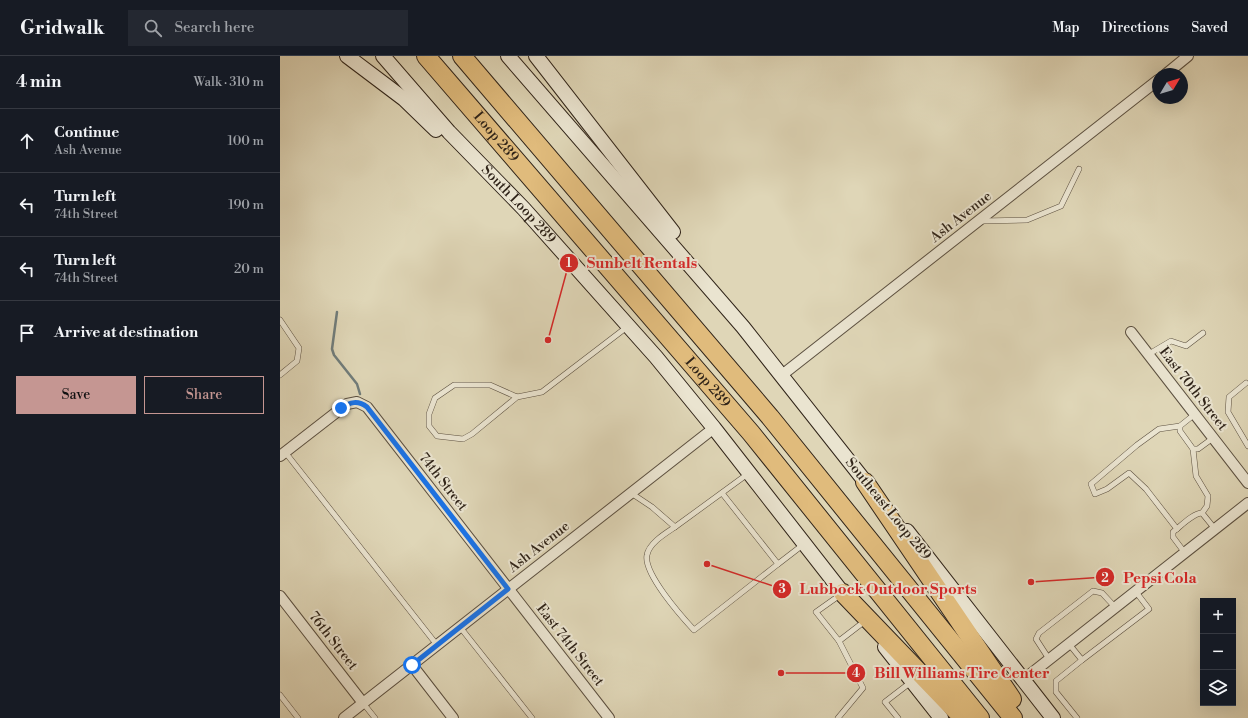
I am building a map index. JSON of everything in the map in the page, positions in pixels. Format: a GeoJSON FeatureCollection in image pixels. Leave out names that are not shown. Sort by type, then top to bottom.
{"type":"FeatureCollection","features":[{"type":"Feature","properties":{"kind":"highway","name":"Loop 289"},"geometry":{"type":"LineString","coordinates":[[426,56],[751,433],[980,718]]}},
{"type":"Feature","properties":{"kind":"highway","name":"Loop 289"},"geometry":{"type":"LineString","coordinates":[[462,56],[775,422],[1013,718]]}},
{"type":"Feature","properties":{"kind":"highway"},"geometry":{"type":"LineString","coordinates":[[865,482],[1025,718]]}},
{"type":"Feature","properties":{"kind":"highway"},"geometry":{"type":"LineString","coordinates":[[842,593],[963,718]]}},
{"type":"Feature","properties":{"kind":"main road"},"geometry":{"type":"LineString","coordinates":[[347,56],[404,100],[524,209]]}},
{"type":"Feature","properties":{"kind":"main road","name":"South Loop 289"},"geometry":{"type":"LineString","coordinates":[[383,56],[449,132],[524,209],[656,357],[714,428]]}},
{"type":"Feature","properties":{"kind":"main road"},"geometry":{"type":"LineString","coordinates":[[508,56],[743,327],[782,375]]}},
{"type":"Feature","properties":{"kind":"main road"},"geometry":{"type":"LineString","coordinates":[[536,56],[711,281],[743,327]]}},
{"type":"Feature","properties":{"kind":"main road","name":"Southeast Loop 289"},"geometry":{"type":"LineString","coordinates":[[782,375],[865,482],[907,531],[1053,718]]}},
{"type":"Feature","properties":{"kind":"main road"},"geometry":{"type":"LineString","coordinates":[[714,428],[912,681],[936,715]]}},
{"type":"Feature","properties":{"kind":"street"},"geometry":{"type":"LineString","coordinates":[[1173,68],[1188,56]]}},
{"type":"Feature","properties":{"kind":"street","name":"Ash Avenue"},"geometry":{"type":"LineString","coordinates":[[782,375],[1152,85]]}},
{"type":"Feature","properties":{"kind":"street","name":"East 70th Street"},"geometry":{"type":"LineString","coordinates":[[1131,332],[1248,483]]}},
{"type":"Feature","properties":{"kind":"street","name":"74th Street"},"geometry":{"type":"LineString","coordinates":[[282,454],[350,402],[357,402],[367,407],[508,589]]}},
{"type":"Feature","properties":{"kind":"street","name":"Ash Avenue"},"geometry":{"type":"LineString","coordinates":[[344,718],[714,428]]}},
{"type":"Feature","properties":{"kind":"street"},"geometry":{"type":"LineString","coordinates":[[1023,680],[1248,503]]}},
{"type":"Feature","properties":{"kind":"street","name":"East 74th Street"},"geometry":{"type":"LineString","coordinates":[[508,589],[609,718]]}},
{"type":"Feature","properties":{"kind":"street","name":"76th Street"},"geometry":{"type":"LineString","coordinates":[[280,596],[363,703]]}},
{"type":"Feature","properties":{"kind":"street"},"geometry":{"type":"LineString","coordinates":[[412,665],[453,718]]}},
{"type":"Feature","properties":{"kind":"lane"},"geometry":{"type":"LineString","coordinates":[[979,221],[1027,220],[1061,206],[1079,170]]}},
{"type":"Feature","properties":{"kind":"lane"},"geometry":{"type":"LineString","coordinates":[[280,320],[300,348],[296,361],[280,375]]}},
{"type":"Feature","properties":{"kind":"lane"},"geometry":{"type":"LineString","coordinates":[[517,397],[490,386],[454,385],[434,398],[429,414],[429,426],[437,436],[463,439],[472,434],[517,397],[542,392],[627,326]]}},
{"type":"Feature","properties":{"kind":"lane"},"geometry":{"type":"LineString","coordinates":[[1148,354],[1171,341],[1186,346],[1203,333]]}},
{"type":"Feature","properties":{"kind":"lane"},"geometry":{"type":"LineString","coordinates":[[1246,383],[1229,396],[1228,412],[1248,446]]}},
{"type":"Feature","properties":{"kind":"lane"},"geometry":{"type":"LineString","coordinates":[[1177,529],[1146,489],[1129,473],[1107,489],[1095,494],[1091,484],[1137,445],[1159,430],[1180,426],[1195,414]]}},
{"type":"Feature","properties":{"kind":"lane"},"geometry":{"type":"LineString","coordinates":[[1180,426],[1180,431],[1193,449],[1196,476],[1208,496],[1207,506],[1202,513],[1198,513],[1173,532],[1174,537],[1185,553]]}},
{"type":"Feature","properties":{"kind":"lane"},"geometry":{"type":"LineString","coordinates":[[1193,449],[1198,449],[1213,438]]}},
{"type":"Feature","properties":{"kind":"lane"},"geometry":{"type":"LineString","coordinates":[[282,454],[437,645]]}},
{"type":"Feature","properties":{"kind":"lane"},"geometry":{"type":"LineString","coordinates":[[749,473],[675,527],[651,548],[647,555],[648,566],[652,577],[694,630],[804,543]]}},
{"type":"Feature","properties":{"kind":"lane"},"geometry":{"type":"LineString","coordinates":[[722,492],[778,564]]}},
{"type":"Feature","properties":{"kind":"lane"},"geometry":{"type":"LineString","coordinates":[[631,493],[652,507],[675,527]]}},
{"type":"Feature","properties":{"kind":"lane"},"geometry":{"type":"LineString","coordinates":[[1202,513],[1215,529]]}},
{"type":"Feature","properties":{"kind":"lane"},"geometry":{"type":"LineString","coordinates":[[1049,659],[1036,639],[1039,633],[1093,591],[1102,593],[1115,607]]}},
{"type":"Feature","properties":{"kind":"lane"},"geometry":{"type":"LineString","coordinates":[[1069,718],[1075,716],[1056,692],[1056,681],[1149,609],[1136,592]]}},
{"type":"Feature","properties":{"kind":"lane"},"geometry":{"type":"LineString","coordinates":[[838,718],[863,688],[839,641],[816,612],[842,593]]}},
{"type":"Feature","properties":{"kind":"lane"},"geometry":{"type":"LineString","coordinates":[[839,641],[865,621]]}},
{"type":"Feature","properties":{"kind":"lane"},"geometry":{"type":"LineString","coordinates":[[460,627],[532,718]]}},
{"type":"Feature","properties":{"kind":"lane"},"geometry":{"type":"LineString","coordinates":[[1069,644],[1082,660]]}},
{"type":"Feature","properties":{"kind":"lane"},"geometry":{"type":"LineString","coordinates":[[898,718],[885,702],[912,681]]}},
{"type":"Feature","properties":{"kind":"lane"},"geometry":{"type":"LineString","coordinates":[[280,695],[298,718]]}},
{"type":"Feature","properties":{"kind":"lane"},"geometry":{"type":"LineString","coordinates":[[363,703],[375,718]]}},
{"type":"Feature","properties":{"kind":"waterway"},"geometry":{"type":"LineString","coordinates":[[337,312],[332,349],[334,355],[357,384],[360,394]]}},
{"type":"Feature","properties":{"kind":"place","name":"Sunbelt Rentals"},"geometry":{"type":"Point","coordinates":[548,340]}},
{"type":"Feature","properties":{"kind":"place","name":"Lubbock Outdoor Sports"},"geometry":{"type":"Point","coordinates":[707,564]}},
{"type":"Feature","properties":{"kind":"place","name":"Pepsi Cola"},"geometry":{"type":"Point","coordinates":[1031,582]}},
{"type":"Feature","properties":{"kind":"place","name":"Bill Williams Tire Center"},"geometry":{"type":"Point","coordinates":[781,673]}},
{"type":"Feature","properties":{"kind":"route"},"geometry":{"type":"LineString","coordinates":[[341,408],[350,402],[357,402],[367,407],[508,589],[412,665]]}}]}
